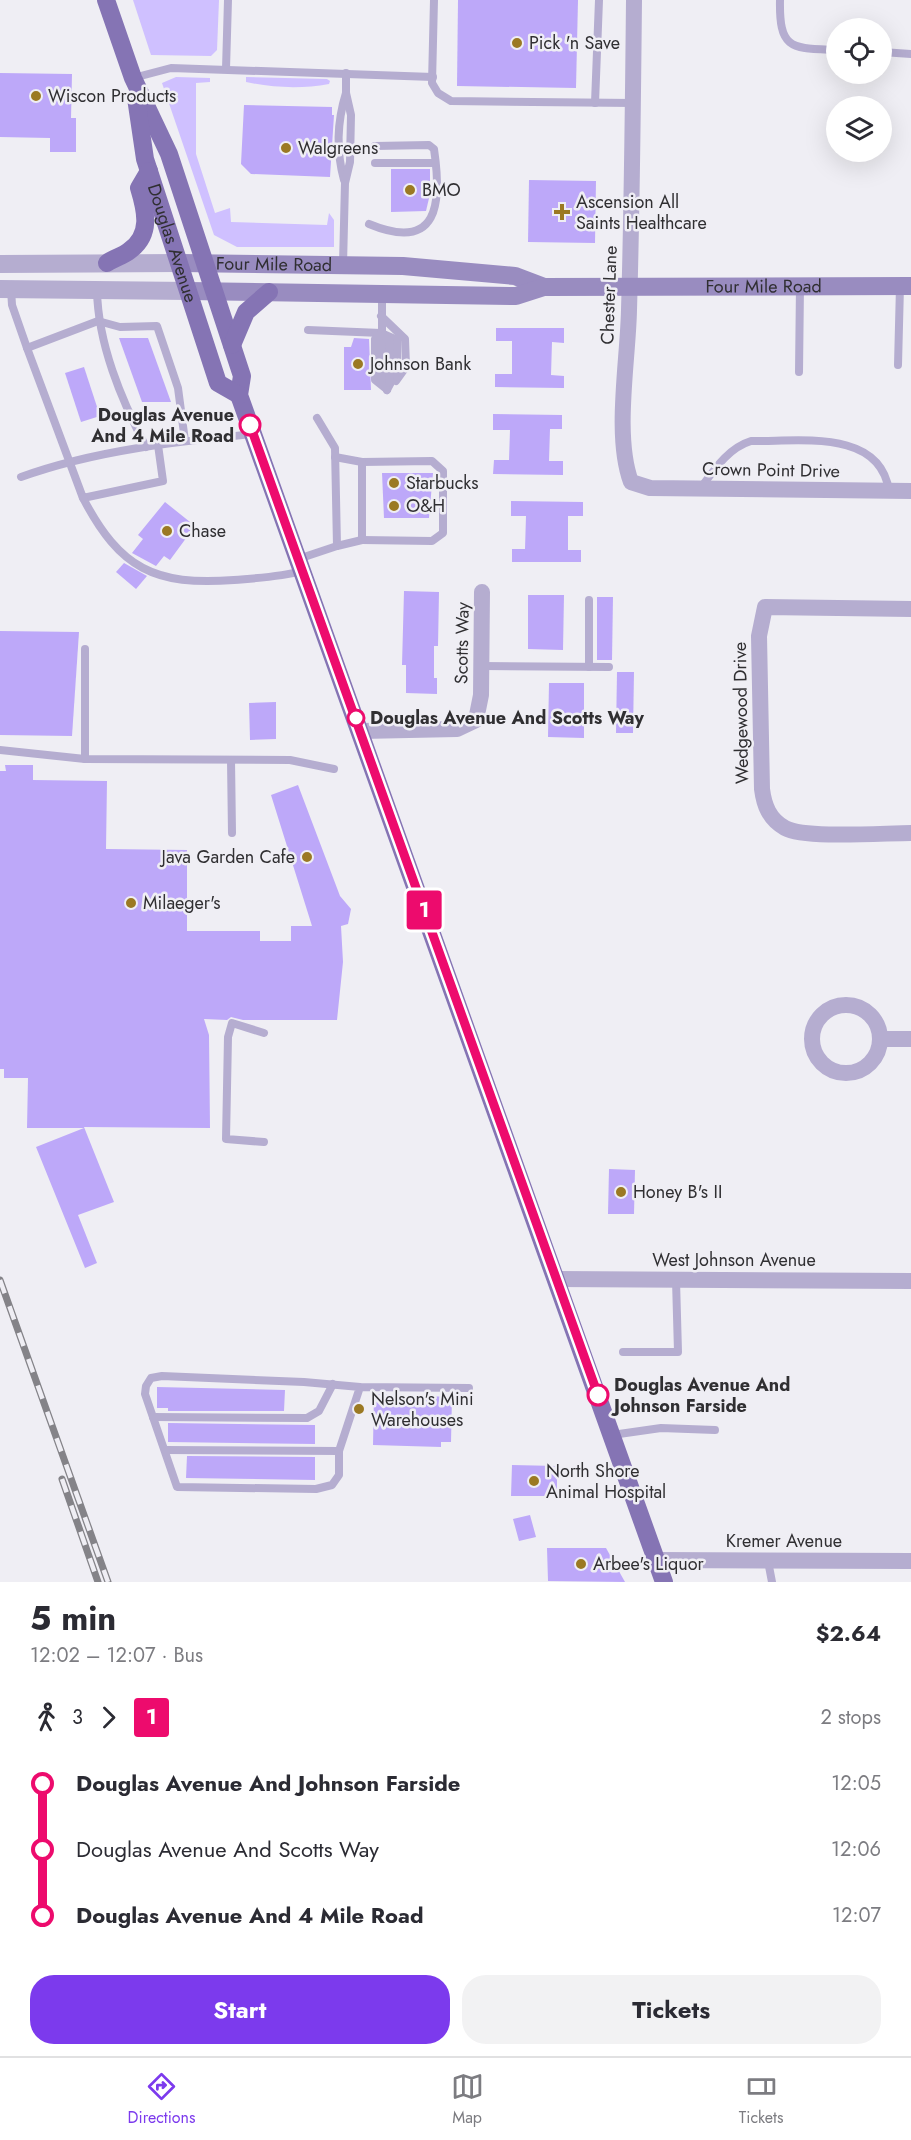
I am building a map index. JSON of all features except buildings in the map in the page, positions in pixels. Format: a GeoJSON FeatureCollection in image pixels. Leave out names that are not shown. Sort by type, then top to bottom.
{"type":"FeatureCollection","features":[{"type":"Feature","properties":{"kind":"main road","name":"Douglas Avenue"},"geometry":{"type":"LineString","coordinates":[[106,0],[133,78],[169,154],[242,376],[239,395],[664,1582]]}},
{"type":"Feature","properties":{"kind":"main road","name":"Douglas Avenue"},"geometry":{"type":"LineString","coordinates":[[133,78],[149,171],[181,263],[218,383],[239,395]]}},
{"type":"Feature","properties":{"kind":"main road"},"geometry":{"type":"LineString","coordinates":[[107,263],[134,247],[144,231],[146,213],[140,188],[149,171]]}},
{"type":"Feature","properties":{"kind":"main road","name":"Four Mile Road"},"geometry":{"type":"LineString","coordinates":[[181,263],[403,266],[515,276],[544,287]]}},
{"type":"Feature","properties":{"kind":"main road","name":"Four Mile Road"},"geometry":{"type":"LineString","coordinates":[[189,291],[516,296],[544,287],[905,286]]}},
{"type":"Feature","properties":{"kind":"main road"},"geometry":{"type":"LineString","coordinates":[[232,345],[246,312],[269,292]]}},
{"type":"Feature","properties":{"kind":"street","name":"Chester Lane"},"geometry":{"type":"LineString","coordinates":[[631,482],[625,465],[624,444],[634,0]]}},
{"type":"Feature","properties":{"kind":"street","name":"Four Mile Road"},"geometry":{"type":"LineString","coordinates":[[0,264],[181,263]]}},
{"type":"Feature","properties":{"kind":"street","name":"Four Mile Road"},"geometry":{"type":"LineString","coordinates":[[5,289],[189,291]]}},
{"type":"Feature","properties":{"kind":"street","name":"Crown Point Drive"},"geometry":{"type":"LineString","coordinates":[[631,482],[650,488],[911,491]]}},
{"type":"Feature","properties":{"kind":"street","name":"Scotts Way"},"geometry":{"type":"LineString","coordinates":[[361,731],[457,729],[468,726],[476,720],[480,709],[482,592]]}},
{"type":"Feature","properties":{"kind":"street","name":"Wedgewood Drive"},"geometry":{"type":"LineString","coordinates":[[911,609],[765,607],[759,648],[762,789],[768,812],[776,822],[797,832],[911,833]]}},
{"type":"Feature","properties":{"kind":"street"},"geometry":{"type":"LineString","coordinates":[[845,1005],[856,1006],[873,1019],[880,1039],[878,1050],[863,1068],[841,1072],[830,1069],[820,1062],[812,1040],[818,1019],[835,1006],[845,1005]]}},
{"type":"Feature","properties":{"kind":"street"},"geometry":{"type":"LineString","coordinates":[[880,1039],[911,1039]]}},
{"type":"Feature","properties":{"kind":"street","name":"West Johnson Avenue"},"geometry":{"type":"LineString","coordinates":[[556,1279],[911,1281]]}},
{"type":"Feature","properties":{"kind":"street","name":"Kremer Avenue"},"geometry":{"type":"LineString","coordinates":[[657,1560],[911,1562]]}},
{"type":"Feature","properties":{"kind":"lane"},"geometry":{"type":"LineString","coordinates":[[226,69],[228,0]]}},
{"type":"Feature","properties":{"kind":"lane"},"geometry":{"type":"LineString","coordinates":[[434,0],[433,77],[438,93],[451,101],[633,104]]}},
{"type":"Feature","properties":{"kind":"lane"},"geometry":{"type":"LineString","coordinates":[[595,103],[599,0]]}},
{"type":"Feature","properties":{"kind":"lane"},"geometry":{"type":"LineString","coordinates":[[780,0],[780,23],[787,40],[802,49],[826,50]]}},
{"type":"Feature","properties":{"kind":"lane"},"geometry":{"type":"LineString","coordinates":[[892,53],[911,54]]}},
{"type":"Feature","properties":{"kind":"lane"},"geometry":{"type":"LineString","coordinates":[[133,78],[171,68],[433,77]]}},
{"type":"Feature","properties":{"kind":"lane"},"geometry":{"type":"LineString","coordinates":[[343,265],[345,183],[350,162],[351,115],[346,93],[346,73]]}},
{"type":"Feature","properties":{"kind":"lane"},"geometry":{"type":"LineString","coordinates":[[369,224],[399,232],[422,228],[428,224],[435,212],[434,149],[429,145],[375,146]]}},
{"type":"Feature","properties":{"kind":"lane"},"geometry":{"type":"LineString","coordinates":[[375,163],[435,163]]}},
{"type":"Feature","properties":{"kind":"lane"},"geometry":{"type":"LineString","coordinates":[[799,372],[800,286]]}},
{"type":"Feature","properties":{"kind":"lane"},"geometry":{"type":"LineString","coordinates":[[898,365],[905,286]]}},
{"type":"Feature","properties":{"kind":"lane"},"geometry":{"type":"LineString","coordinates":[[5,289],[82,498],[98,528],[117,550],[153,575],[178,581],[213,582],[277,577],[337,546],[362,540],[432,541],[443,533],[443,471],[438,464],[432,462],[362,462],[335,457]]}},
{"type":"Feature","properties":{"kind":"lane"},"geometry":{"type":"LineString","coordinates":[[97,290],[98,321],[122,394],[146,447]]}},
{"type":"Feature","properties":{"kind":"lane"},"geometry":{"type":"LineString","coordinates":[[382,295],[382,379],[387,390]]}},
{"type":"Feature","properties":{"kind":"lane"},"geometry":{"type":"LineString","coordinates":[[381,316],[405,339],[406,348],[406,367],[387,390]]}},
{"type":"Feature","properties":{"kind":"lane"},"geometry":{"type":"LineString","coordinates":[[27,348],[98,321],[120,327],[157,326],[178,388],[185,441]]}},
{"type":"Feature","properties":{"kind":"lane"},"geometry":{"type":"LineString","coordinates":[[308,330],[381,333],[398,340],[397,371],[387,390]]}},
{"type":"Feature","properties":{"kind":"lane"},"geometry":{"type":"LineString","coordinates":[[317,418],[335,448],[337,546]]}},
{"type":"Feature","properties":{"kind":"lane"},"geometry":{"type":"LineString","coordinates":[[21,477],[68,460],[185,441],[253,434]]}},
{"type":"Feature","properties":{"kind":"lane"},"geometry":{"type":"LineString","coordinates":[[699,489],[739,445],[751,441],[834,443],[853,446],[882,468],[887,475],[889,491]]}},
{"type":"Feature","properties":{"kind":"lane"},"geometry":{"type":"LineString","coordinates":[[82,498],[163,481],[158,445]]}},
{"type":"Feature","properties":{"kind":"lane"},"geometry":{"type":"LineString","coordinates":[[362,462],[362,540]]}},
{"type":"Feature","properties":{"kind":"lane"},"geometry":{"type":"LineString","coordinates":[[589,600],[589,667]]}},
{"type":"Feature","properties":{"kind":"lane"},"geometry":{"type":"LineString","coordinates":[[85,649],[85,759]]}},
{"type":"Feature","properties":{"kind":"lane"},"geometry":{"type":"LineString","coordinates":[[482,666],[609,667]]}},
{"type":"Feature","properties":{"kind":"lane"},"geometry":{"type":"LineString","coordinates":[[0,750],[85,759],[290,760],[334,769]]}},
{"type":"Feature","properties":{"kind":"lane"},"geometry":{"type":"LineString","coordinates":[[231,760],[232,833]]}},
{"type":"Feature","properties":{"kind":"lane"},"geometry":{"type":"LineString","coordinates":[[264,1033],[232,1023],[228,1037],[226,1139],[264,1142]]}},
{"type":"Feature","properties":{"kind":"lane"},"geometry":{"type":"LineString","coordinates":[[623,1352],[678,1352],[676,1280]]}},
{"type":"Feature","properties":{"kind":"lane"},"geometry":{"type":"LineString","coordinates":[[360,1387],[339,1451],[339,1474],[332,1485],[316,1489],[177,1487],[146,1394],[146,1386],[151,1378],[162,1376],[360,1387],[469,1388]]}},
{"type":"Feature","properties":{"kind":"lane"},"geometry":{"type":"LineString","coordinates":[[153,1417],[307,1418],[319,1411],[333,1384]]}},
{"type":"Feature","properties":{"kind":"lane"},"geometry":{"type":"LineString","coordinates":[[612,1436],[661,1428],[715,1430]]}},
{"type":"Feature","properties":{"kind":"lane"},"geometry":{"type":"LineString","coordinates":[[165,1450],[339,1451]]}},
{"type":"Feature","properties":{"kind":"lane"},"geometry":{"type":"LineString","coordinates":[[768,1561],[772,1582]]}},
{"type":"Feature","properties":{"kind":"shaded area"},"geometry":{"type":"Polygon","coordinates":[[[133,0],[219,0],[217,50],[211,56],[151,55],[133,0]]]}},
{"type":"Feature","properties":{"kind":"shaded area"},"geometry":{"type":"Polygon","coordinates":[[[176,77],[210,78],[210,82],[196,83],[196,154],[215,213],[230,208],[231,222],[327,225],[329,213],[334,220],[334,247],[237,247],[214,235],[162,83],[176,77]]]}},
{"type":"Feature","properties":{"kind":"shaded area"},"geometry":{"type":"Polygon","coordinates":[[[246,77],[327,79],[330,81],[329,84],[308,87],[267,86],[246,82],[246,77]]]}},
{"type":"Feature","properties":{"kind":"railway"},"geometry":{"type":"LineString","coordinates":[[0,1280],[108,1582]]}},
{"type":"Feature","properties":{"kind":"railway"},"geometry":{"type":"LineString","coordinates":[[62,1479],[98,1582]]}},
{"type":"Feature","properties":{"kind":"bus line","name":"1"},"geometry":{"type":"LineString","coordinates":[[250,425],[598,1395]]}},
{"type":"Feature","properties":{"kind":"place","name":"Pick 'n Save"},"geometry":{"type":"Point","coordinates":[517,43]}},
{"type":"Feature","properties":{"kind":"place","name":"Wiscon Products"},"geometry":{"type":"Point","coordinates":[36,96]}},
{"type":"Feature","properties":{"kind":"place","name":"Walgreens"},"geometry":{"type":"Point","coordinates":[286,148]}},
{"type":"Feature","properties":{"kind":"place","name":"BMO"},"geometry":{"type":"Point","coordinates":[410,190]}},
{"type":"Feature","properties":{"kind":"place","name":"Ascension All Saints Healthcare"},"geometry":{"type":"Point","coordinates":[562,212]}},
{"type":"Feature","properties":{"kind":"place","name":"Johnson Bank"},"geometry":{"type":"Point","coordinates":[358,364]}},
{"type":"Feature","properties":{"kind":"place","name":"Douglas Avenue And 4 Mile Road"},"geometry":{"type":"Point","coordinates":[250,425]}},
{"type":"Feature","properties":{"kind":"place","name":"Starbucks"},"geometry":{"type":"Point","coordinates":[394,483]}},
{"type":"Feature","properties":{"kind":"place","name":"O&H"},"geometry":{"type":"Point","coordinates":[394,506]}},
{"type":"Feature","properties":{"kind":"place","name":"Chase"},"geometry":{"type":"Point","coordinates":[167,531]}},
{"type":"Feature","properties":{"kind":"place","name":"Douglas Avenue And Scotts Way"},"geometry":{"type":"Point","coordinates":[356,718]}},
{"type":"Feature","properties":{"kind":"place","name":"Java Garden Cafe"},"geometry":{"type":"Point","coordinates":[307,857]}},
{"type":"Feature","properties":{"kind":"place","name":"Milaeger's"},"geometry":{"type":"Point","coordinates":[131,903]}},
{"type":"Feature","properties":{"kind":"place","name":"Honey B's II"},"geometry":{"type":"Point","coordinates":[621,1192]}},
{"type":"Feature","properties":{"kind":"place","name":"Douglas Avenue And Johnson Farside"},"geometry":{"type":"Point","coordinates":[598,1395]}},
{"type":"Feature","properties":{"kind":"place","name":"Nelson's Mini Warehouses"},"geometry":{"type":"Point","coordinates":[359,1409]}},
{"type":"Feature","properties":{"kind":"place","name":"North Shore Animal Hospital"},"geometry":{"type":"Point","coordinates":[534,1481]}},
{"type":"Feature","properties":{"kind":"place","name":"Arbee's Liquor"},"geometry":{"type":"Point","coordinates":[581,1564]}}]}
